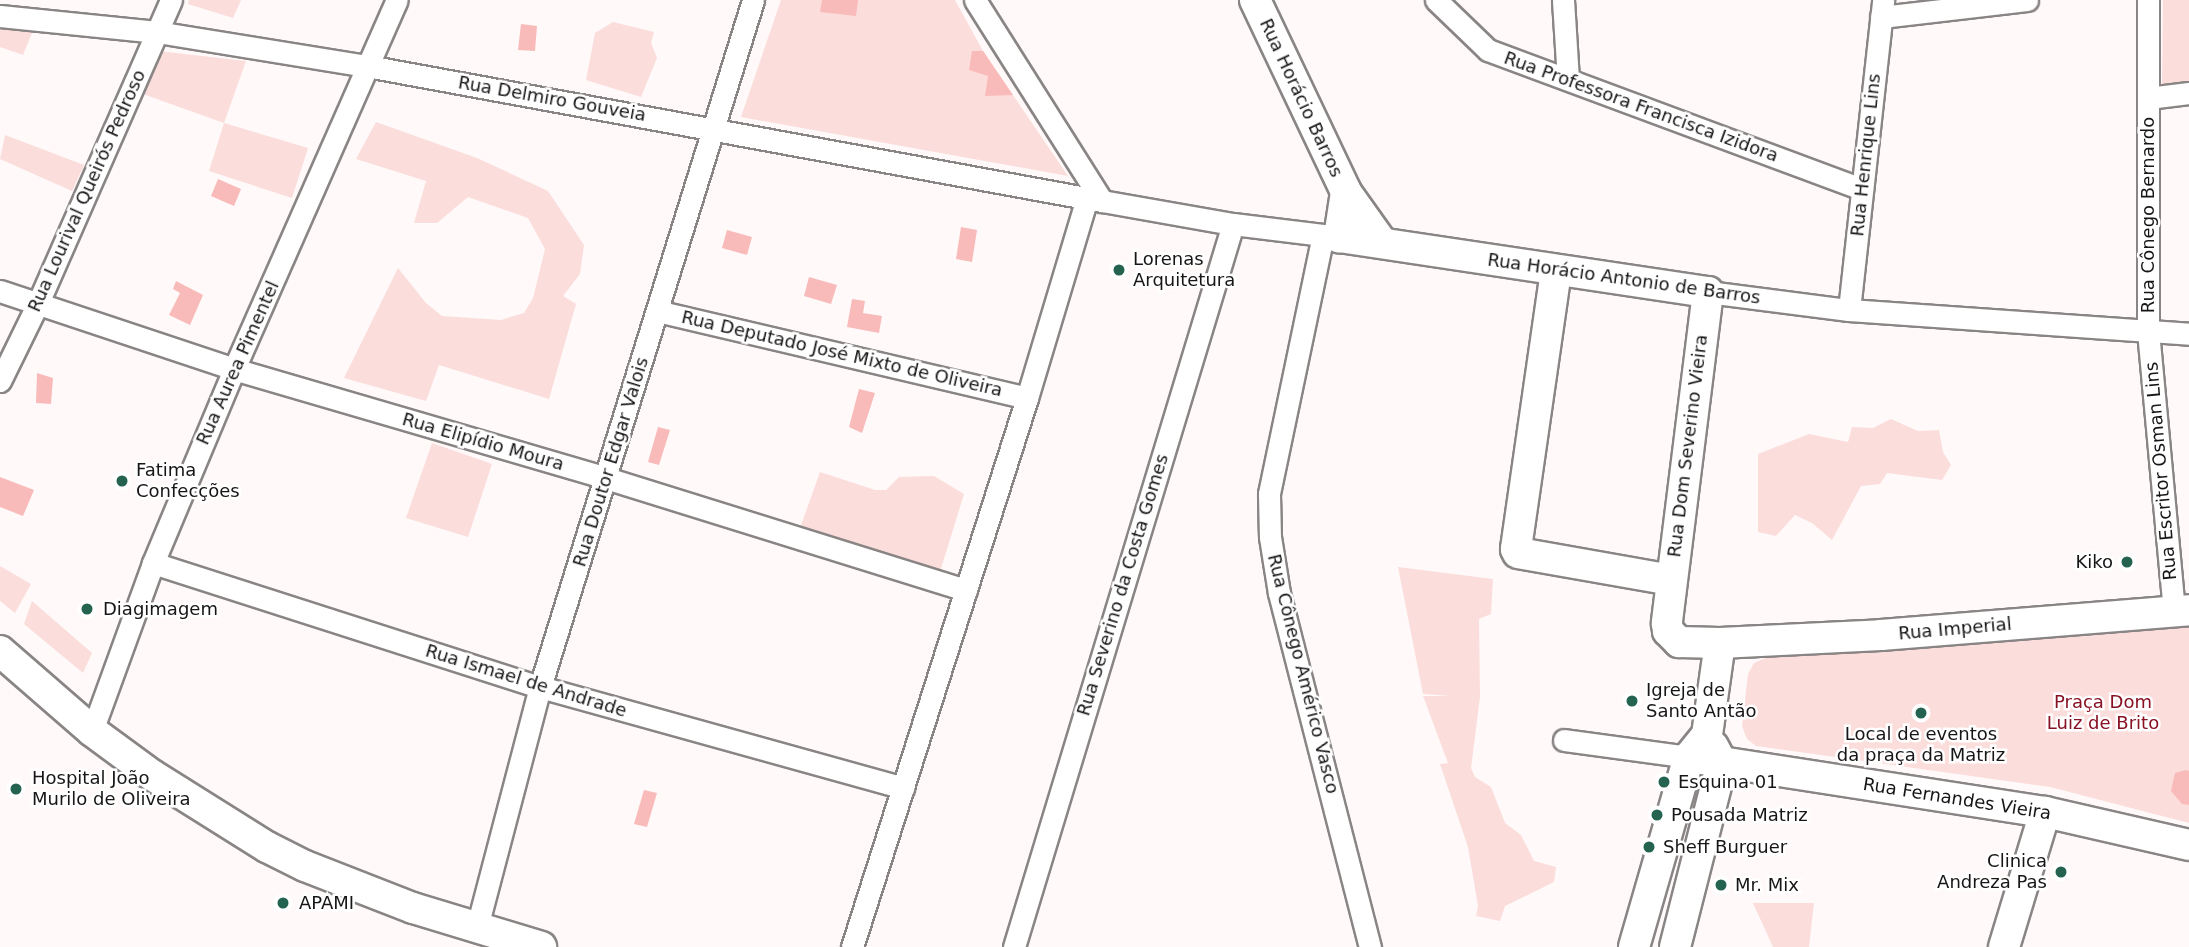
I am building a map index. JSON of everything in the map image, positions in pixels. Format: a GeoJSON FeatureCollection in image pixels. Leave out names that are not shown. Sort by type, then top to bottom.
{"type":"FeatureCollection","features":[{"type":"Feature","properties":{"kind":"main road","name":"Rua Horácio Barros"},"geometry":{"type":"LineString","coordinates":[[1255,0],[1346,192],[1331,236]]}},
{"type":"Feature","properties":{"kind":"main road"},"geometry":{"type":"LineString","coordinates":[[1346,192],[1381,242]]}},
{"type":"Feature","properties":{"kind":"main road","name":"Rua Horácio Antonio de Barros"},"geometry":{"type":"LineString","coordinates":[[1331,236],[1708,292]]}},
{"type":"Feature","properties":{"kind":"main road","name":"Rua Dom Severino Vieira"},"geometry":{"type":"LineString","coordinates":[[1556,271],[1516,549],[1518,552],[1671,580],[1708,292]]}},
{"type":"Feature","properties":{"kind":"main road","name":"Rua Imperial"},"geometry":{"type":"LineString","coordinates":[[1671,580],[1668,631],[1679,642],[1720,643],[1881,635],[2181,610]]}},
{"type":"Feature","properties":{"kind":"main road"},"geometry":{"type":"LineString","coordinates":[[1633,947],[1689,757],[1707,735],[1720,643]]}},
{"type":"Feature","properties":{"kind":"main road"},"geometry":{"type":"LineString","coordinates":[[0,651],[92,731],[152,775],[267,847],[346,883],[541,947]]}},
{"type":"Feature","properties":{"kind":"main road"},"geometry":{"type":"LineString","coordinates":[[1675,947],[1722,763],[1707,735]]}},
{"type":"Feature","properties":{"kind":"main road","name":"Rua Fernandes Vieira"},"geometry":{"type":"LineString","coordinates":[[1689,757],[2045,812],[2189,845]]}},
{"type":"Feature","properties":{"kind":"main road"},"geometry":{"type":"LineString","coordinates":[[2004,947],[2045,812]]}},
{"type":"Feature","properties":{"kind":"street","name":"Rua Lourival Queirós Pedroso"},"geometry":{"type":"LineString","coordinates":[[0,381],[38,303],[171,0]]}},
{"type":"Feature","properties":{"kind":"street","name":"Rua Aurea Pimentel"},"geometry":{"type":"LineString","coordinates":[[92,731],[153,563],[234,369],[397,0]]}},
{"type":"Feature","properties":{"kind":"street","name":"Rua Doutor Edgar Valois"},"geometry":{"type":"LineString","coordinates":[[477,927],[540,687],[753,0]]}},
{"type":"Feature","properties":{"kind":"street"},"geometry":{"type":"LineString","coordinates":[[852,947],[1027,398],[1095,200],[975,0]]}},
{"type":"Feature","properties":{"kind":"street","name":"Rua Professora Francisca Izidora"},"geometry":{"type":"LineString","coordinates":[[1436,0],[1488,50],[1862,189]]}},
{"type":"Feature","properties":{"kind":"street"},"geometry":{"type":"LineString","coordinates":[[1563,0],[1569,79]]}},
{"type":"Feature","properties":{"kind":"street"},"geometry":{"type":"LineString","coordinates":[[1882,8],[2027,0]]}},
{"type":"Feature","properties":{"kind":"street","name":"Rua Cônego Bernardo"},"geometry":{"type":"LineString","coordinates":[[2148,0],[2148,331]]}},
{"type":"Feature","properties":{"kind":"street","name":"Rua Henrique Lins"},"geometry":{"type":"LineString","coordinates":[[1849,310],[1882,8]]}},
{"type":"Feature","properties":{"kind":"street","name":"Rua Delmiro Gouveia"},"geometry":{"type":"LineString","coordinates":[[0,16],[157,32],[367,66],[1095,200]]}},
{"type":"Feature","properties":{"kind":"street"},"geometry":{"type":"LineString","coordinates":[[2148,98],[2189,93]]}},
{"type":"Feature","properties":{"kind":"street","name":"Rua Horácio Antonio de Barros"},"geometry":{"type":"LineString","coordinates":[[1095,200],[1233,224],[1331,236]]}},
{"type":"Feature","properties":{"kind":"street","name":"Rua Severino da Costa Gomes"},"geometry":{"type":"LineString","coordinates":[[1014,947],[1233,224]]}},
{"type":"Feature","properties":{"kind":"street","name":"Rua Cônego Américo Vasco"},"geometry":{"type":"LineString","coordinates":[[1331,236],[1269,494],[1270,537],[1279,593],[1370,947]]}},
{"type":"Feature","properties":{"kind":"street","name":"Rua Elipídio Moura"},"geometry":{"type":"LineString","coordinates":[[0,291],[234,369],[606,478],[966,590]]}},
{"type":"Feature","properties":{"kind":"street","name":"Rua Horácio Antonio de Barros"},"geometry":{"type":"LineString","coordinates":[[1708,292],[1849,310],[2148,331]]}},
{"type":"Feature","properties":{"kind":"street","name":"Rua Deputado José Mixto de Oliveira"},"geometry":{"type":"LineString","coordinates":[[657,311],[1027,398]]}},
{"type":"Feature","properties":{"kind":"street"},"geometry":{"type":"LineString","coordinates":[[2148,331],[2189,334]]}},
{"type":"Feature","properties":{"kind":"street","name":"Rua Escritor Osman Lins"},"geometry":{"type":"LineString","coordinates":[[2148,331],[2181,610]]}},
{"type":"Feature","properties":{"kind":"street","name":"Rua Ismael de Andrade"},"geometry":{"type":"LineString","coordinates":[[153,563],[540,687],[903,788]]}},
{"type":"Feature","properties":{"kind":"street"},"geometry":{"type":"LineString","coordinates":[[1564,740],[1689,757]]}},
{"type":"Feature","properties":{"kind":"green space"},"geometry":{"type":"Polygon","coordinates":[[[189,0],[241,0],[233,18],[188,4],[189,0]]]}},
{"type":"Feature","properties":{"kind":"green space"},"geometry":{"type":"Polygon","coordinates":[[[781,0],[955,0],[983,51],[1068,176],[741,117],[781,0]]]}},
{"type":"Feature","properties":{"kind":"green space"},"geometry":{"type":"Polygon","coordinates":[[[2163,0],[2189,0],[2189,82],[2162,86],[2163,0]]]}},
{"type":"Feature","properties":{"kind":"green space"},"geometry":{"type":"Polygon","coordinates":[[[613,22],[654,32],[651,43],[657,58],[641,97],[586,80],[595,33],[613,22]]]}},
{"type":"Feature","properties":{"kind":"green space"},"geometry":{"type":"Polygon","coordinates":[[[0,24],[34,28],[23,55],[0,47],[0,24]]]}},
{"type":"Feature","properties":{"kind":"green space"},"geometry":{"type":"Polygon","coordinates":[[[158,51],[246,61],[224,123],[143,94],[158,51]]]}},
{"type":"Feature","properties":{"kind":"green space"},"geometry":{"type":"Polygon","coordinates":[[[376,122],[477,158],[548,191],[584,245],[580,274],[563,296],[576,304],[549,399],[439,365],[426,401],[344,378],[398,268],[426,303],[442,316],[501,320],[524,313],[533,298],[545,249],[528,218],[468,197],[437,223],[414,223],[426,181],[356,159],[376,122]]]}},
{"type":"Feature","properties":{"kind":"green space"},"geometry":{"type":"Polygon","coordinates":[[[224,123],[308,148],[292,198],[209,171],[224,123]]]}},
{"type":"Feature","properties":{"kind":"green space"},"geometry":{"type":"Polygon","coordinates":[[[5,135],[84,165],[72,191],[0,159],[5,135]]]}},
{"type":"Feature","properties":{"kind":"green space"},"geometry":{"type":"Polygon","coordinates":[[[1891,419],[1918,431],[1939,430],[1943,452],[1951,465],[1942,480],[1887,473],[1880,484],[1861,486],[1832,540],[1812,523],[1795,515],[1776,536],[1758,532],[1758,454],[1809,434],[1848,442],[1852,427],[1873,428],[1891,419]]]}},
{"type":"Feature","properties":{"kind":"green space"},"geometry":{"type":"Polygon","coordinates":[[[432,443],[492,464],[468,537],[406,518],[432,443]]]}},
{"type":"Feature","properties":{"kind":"green space"},"geometry":{"type":"Polygon","coordinates":[[[820,472],[875,490],[886,490],[899,477],[934,476],[964,494],[940,572],[800,528],[820,472]]]}},
{"type":"Feature","properties":{"kind":"green space"},"geometry":{"type":"Polygon","coordinates":[[[0,566],[31,584],[15,613],[0,601],[0,566]]]}},
{"type":"Feature","properties":{"kind":"green space"},"geometry":{"type":"Polygon","coordinates":[[[1398,567],[1493,579],[1491,614],[1479,619],[1480,697],[1471,768],[1475,777],[1491,787],[1505,823],[1521,835],[1534,861],[1556,867],[1554,882],[1505,906],[1500,921],[1476,916],[1478,906],[1468,847],[1440,764],[1448,763],[1423,696],[1452,696],[1423,694],[1398,567]]]}},
{"type":"Feature","properties":{"kind":"green space"},"geometry":{"type":"Polygon","coordinates":[[[32,601],[92,653],[83,673],[24,624],[32,601]]]}},
{"type":"Feature","properties":{"kind":"green space","name":"Praça Dom Luiz de Brito"},"geometry":{"type":"Polygon","coordinates":[[[2189,622],[2189,823],[2050,787],[1756,746],[1747,739],[1742,726],[1748,674],[1754,663],[1768,657],[2189,622]]]}},
{"type":"Feature","properties":{"kind":"green space"},"geometry":{"type":"Polygon","coordinates":[[[1753,903],[1814,903],[1809,947],[1773,947],[1753,903]]]}},
{"type":"Feature","properties":{"kind":"shaded area"},"geometry":{"type":"Polygon","coordinates":[[[822,0],[858,0],[856,16],[820,12],[822,0]]]}},
{"type":"Feature","properties":{"kind":"shaded area"},"geometry":{"type":"Polygon","coordinates":[[[521,24],[537,26],[535,51],[518,50],[521,24]]]}},
{"type":"Feature","properties":{"kind":"shaded area"},"geometry":{"type":"Polygon","coordinates":[[[972,51],[983,51],[1013,95],[985,96],[988,76],[969,70],[972,51]]]}},
{"type":"Feature","properties":{"kind":"shaded area"},"geometry":{"type":"Polygon","coordinates":[[[218,179],[241,189],[234,206],[211,196],[218,179]]]}},
{"type":"Feature","properties":{"kind":"shaded area"},"geometry":{"type":"Polygon","coordinates":[[[961,227],[977,230],[972,262],[956,259],[961,227]]]}},
{"type":"Feature","properties":{"kind":"shaded area"},"geometry":{"type":"Polygon","coordinates":[[[727,230],[752,237],[747,255],[722,248],[727,230]]]}},
{"type":"Feature","properties":{"kind":"shaded area"},"geometry":{"type":"Polygon","coordinates":[[[809,277],[837,285],[831,304],[804,296],[809,277]]]}},
{"type":"Feature","properties":{"kind":"shaded area"},"geometry":{"type":"Polygon","coordinates":[[[176,281],[203,295],[190,325],[169,315],[180,293],[173,289],[176,281]]]}},
{"type":"Feature","properties":{"kind":"shaded area"},"geometry":{"type":"Polygon","coordinates":[[[852,299],[865,301],[863,313],[882,316],[879,333],[847,327],[852,299]]]}},
{"type":"Feature","properties":{"kind":"shaded area"},"geometry":{"type":"Polygon","coordinates":[[[37,373],[53,378],[51,404],[36,403],[37,373]]]}},
{"type":"Feature","properties":{"kind":"shaded area"},"geometry":{"type":"Polygon","coordinates":[[[859,389],[875,393],[862,433],[849,427],[859,389]]]}},
{"type":"Feature","properties":{"kind":"shaded area"},"geometry":{"type":"Polygon","coordinates":[[[658,427],[670,430],[659,465],[648,462],[658,427]]]}},
{"type":"Feature","properties":{"kind":"shaded area"},"geometry":{"type":"Polygon","coordinates":[[[0,477],[34,490],[23,516],[0,507],[0,477]]]}},
{"type":"Feature","properties":{"kind":"shaded area"},"geometry":{"type":"Polygon","coordinates":[[[2189,771],[2189,805],[2182,804],[2171,791],[2175,773],[2189,771]]]}},
{"type":"Feature","properties":{"kind":"shaded area"},"geometry":{"type":"Polygon","coordinates":[[[644,790],[657,793],[647,827],[634,824],[644,790]]]}},
{"type":"Feature","properties":{"kind":"place","name":"Lorenas Arquitetura"},"geometry":{"type":"Point","coordinates":[1119,270]}},
{"type":"Feature","properties":{"kind":"place","name":"Fatima Confecções"},"geometry":{"type":"Point","coordinates":[122,481]}},
{"type":"Feature","properties":{"kind":"place","name":"Kiko"},"geometry":{"type":"Point","coordinates":[2127,562]}},
{"type":"Feature","properties":{"kind":"place","name":"Diagimagem"},"geometry":{"type":"Point","coordinates":[87,609]}},
{"type":"Feature","properties":{"kind":"place","name":"Igreja de Santo Antão"},"geometry":{"type":"Point","coordinates":[1632,701]}},
{"type":"Feature","properties":{"kind":"place","name":"Local de eventos da praça da Matriz"},"geometry":{"type":"Point","coordinates":[1921,713]}},
{"type":"Feature","properties":{"kind":"place","name":"Esquina 01"},"geometry":{"type":"Point","coordinates":[1664,782]}},
{"type":"Feature","properties":{"kind":"place","name":"Hospital João Murilo de Oliveira"},"geometry":{"type":"Point","coordinates":[16,789]}},
{"type":"Feature","properties":{"kind":"place","name":"Pousada Matriz"},"geometry":{"type":"Point","coordinates":[1657,815]}},
{"type":"Feature","properties":{"kind":"place","name":"Sheff Burguer"},"geometry":{"type":"Point","coordinates":[1649,847]}},
{"type":"Feature","properties":{"kind":"place","name":"Clinica Andreza Pas"},"geometry":{"type":"Point","coordinates":[2061,872]}},
{"type":"Feature","properties":{"kind":"place","name":"Mr. Mix"},"geometry":{"type":"Point","coordinates":[1721,885]}},
{"type":"Feature","properties":{"kind":"place","name":"APAMI"},"geometry":{"type":"Point","coordinates":[283,903]}}]}
